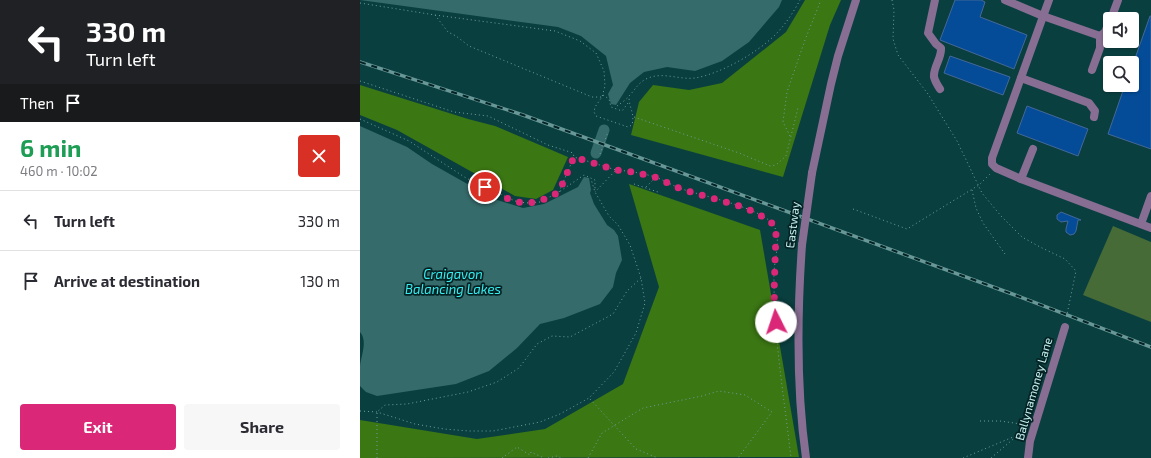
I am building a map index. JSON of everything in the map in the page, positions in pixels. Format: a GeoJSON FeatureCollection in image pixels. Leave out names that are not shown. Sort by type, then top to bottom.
{"type":"FeatureCollection","features":[{"type":"Feature","properties":{"kind":"street","name":"Eastway"},"geometry":{"type":"LineString","coordinates":[[806,458],[801,425],[798,366],[799,290],[802,245],[812,173],[831,84],[838,56],[856,0]]}},
{"type":"Feature","properties":{"kind":"street"},"geometry":{"type":"LineString","coordinates":[[935,0],[928,33],[941,48],[942,53],[936,65],[934,77],[940,89]]}},
{"type":"Feature","properties":{"kind":"street"},"geometry":{"type":"LineString","coordinates":[[1005,0],[1043,16],[1100,36]]}},
{"type":"Feature","properties":{"kind":"street"},"geometry":{"type":"LineString","coordinates":[[1049,0],[992,158],[992,164],[996,168],[1021,179],[1151,228]]}},
{"type":"Feature","properties":{"kind":"street"},"geometry":{"type":"LineString","coordinates":[[1113,12],[1118,0]]}},
{"type":"Feature","properties":{"kind":"street"},"geometry":{"type":"LineString","coordinates":[[1092,70],[1100,48],[1100,36]]}},
{"type":"Feature","properties":{"kind":"street"},"geometry":{"type":"LineString","coordinates":[[1021,78],[1088,103],[1095,111],[1094,117]]}},
{"type":"Feature","properties":{"kind":"street"},"geometry":{"type":"LineString","coordinates":[[1021,179],[1033,150]]}},
{"type":"Feature","properties":{"kind":"street"},"geometry":{"type":"LineString","coordinates":[[1141,224],[1151,196]]}},
{"type":"Feature","properties":{"kind":"street","name":"Ballynamoney Lane"},"geometry":{"type":"LineString","coordinates":[[1028,458],[1030,441],[1065,327]]}},
{"type":"Feature","properties":{"kind":"path"},"geometry":{"type":"LineString","coordinates":[[617,106],[629,96],[639,84],[647,79],[667,76],[694,78],[715,72],[751,54],[775,35],[787,21],[800,0]]}},
{"type":"Feature","properties":{"kind":"path"},"geometry":{"type":"LineString","coordinates":[[790,137],[783,122],[788,92],[804,40],[821,0]]}},
{"type":"Feature","properties":{"kind":"path"},"geometry":{"type":"LineString","coordinates":[[892,0],[894,10],[893,40],[898,55],[928,94],[957,141],[982,193],[1001,216],[1022,237],[1065,259],[1076,270],[1065,327]]}},
{"type":"Feature","properties":{"kind":"path"},"geometry":{"type":"LineString","coordinates":[[360,3],[555,32],[580,41],[596,53],[604,71],[605,86],[602,96],[595,107],[594,112],[596,116],[628,127],[632,125],[634,117],[629,103],[629,96]]}},
{"type":"Feature","properties":{"kind":"path"},"geometry":{"type":"LineString","coordinates":[[435,15],[448,32],[469,46],[592,97],[602,96],[609,99],[611,107],[622,111],[629,103]]}},
{"type":"Feature","properties":{"kind":"path"},"geometry":{"type":"LineString","coordinates":[[360,81],[454,112],[488,116],[548,145],[573,153],[574,157],[616,170],[634,172],[655,177],[681,189],[746,208],[770,221],[774,226],[777,240],[774,262],[774,293],[778,351],[791,458]]}},
{"type":"Feature","properties":{"kind":"path"},"geometry":{"type":"LineString","coordinates":[[634,117],[739,153],[770,166],[776,165],[786,156],[798,108]]}},
{"type":"Feature","properties":{"kind":"path"},"geometry":{"type":"LineString","coordinates":[[360,119],[409,141],[466,178],[516,202],[540,202],[559,192],[584,175],[595,180],[595,192]]}},
{"type":"Feature","properties":{"kind":"path"},"geometry":{"type":"LineString","coordinates":[[600,154],[608,132]]}},
{"type":"Feature","properties":{"kind":"path"},"geometry":{"type":"LineString","coordinates":[[559,192],[574,157]]}},
{"type":"Feature","properties":{"kind":"path"},"geometry":{"type":"LineString","coordinates":[[853,208],[907,229],[979,186],[996,168]]}},
{"type":"Feature","properties":{"kind":"path"},"geometry":{"type":"LineString","coordinates":[[595,192],[616,170]]}},
{"type":"Feature","properties":{"kind":"path"},"geometry":{"type":"LineString","coordinates":[[645,188],[655,177]]}},
{"type":"Feature","properties":{"kind":"path"},"geometry":{"type":"LineString","coordinates":[[360,411],[377,412],[415,424],[444,429],[492,431],[540,422],[560,414],[589,398],[614,372],[636,333],[645,303],[641,278],[630,245],[618,225],[609,216],[595,192],[591,179]]}},
{"type":"Feature","properties":{"kind":"path"},"geometry":{"type":"LineString","coordinates":[[634,184],[658,192]]}},
{"type":"Feature","properties":{"kind":"path"},"geometry":{"type":"LineString","coordinates":[[972,189],[976,208],[983,223],[1005,254]]}},
{"type":"Feature","properties":{"kind":"path"},"geometry":{"type":"LineString","coordinates":[[377,458],[377,412],[385,405],[407,404],[468,392],[497,382],[519,368],[537,344],[552,336],[570,337],[614,314],[627,292],[641,278]]}},
{"type":"Feature","properties":{"kind":"path"},"geometry":{"type":"LineString","coordinates":[[588,458],[602,433],[644,408],[719,391],[745,395],[772,412],[738,458]]}},
{"type":"Feature","properties":{"kind":"path"},"geometry":{"type":"LineString","coordinates":[[589,398],[636,449],[658,458]]}},
{"type":"Feature","properties":{"kind":"path"},"geometry":{"type":"LineString","coordinates":[[980,421],[1019,423],[1026,424],[1034,428]]}},
{"type":"Feature","properties":{"kind":"path"},"geometry":{"type":"LineString","coordinates":[[963,458],[1019,434],[991,458]]}},
{"type":"Feature","properties":{"kind":"path"},"geometry":{"type":"LineString","coordinates":[[502,458],[517,447],[530,454],[531,452],[544,458]]}},
{"type":"Feature","properties":{"kind":"path"},"geometry":{"type":"LineString","coordinates":[[548,458],[558,456],[561,458]]}},
{"type":"Feature","properties":{"kind":"green space"},"geometry":{"type":"Polygon","coordinates":[[[805,0],[841,0],[830,25],[783,177],[631,135],[639,102],[653,85],[689,90],[722,83],[786,32],[805,0]]]}},
{"type":"Feature","properties":{"kind":"green space"},"geometry":{"type":"Polygon","coordinates":[[[360,85],[495,126],[568,157],[553,190],[536,199],[515,196],[397,130],[360,115],[360,85]]]}},
{"type":"Feature","properties":{"kind":"green space"},"geometry":{"type":"Polygon","coordinates":[[[629,184],[760,230],[799,457],[360,458],[360,420],[477,439],[545,429],[623,384],[659,287],[629,184]]]}},
{"type":"Feature","properties":{"kind":"green space"},"geometry":{"type":"Polygon","coordinates":[[[1113,226],[1151,242],[1151,322],[1083,295],[1113,226]]]}},
{"type":"Feature","properties":{"kind":"water"},"geometry":{"type":"Polygon","coordinates":[[[360,0],[782,0],[779,7],[749,42],[722,61],[695,71],[667,67],[644,72],[630,83],[616,105],[611,104],[608,94],[613,85],[606,56],[581,36],[558,27],[360,0]]]}},
{"type":"Feature","properties":{"kind":"water","name":"Craigavon Balancing Lakes"},"geometry":{"type":"Polygon","coordinates":[[[360,126],[407,147],[432,164],[494,199],[523,208],[544,204],[578,187],[584,177],[589,178],[590,193],[594,204],[607,225],[614,230],[618,236],[622,260],[616,273],[613,287],[600,304],[564,318],[540,324],[517,348],[489,371],[456,384],[377,396],[366,392],[360,386],[360,366],[364,340],[360,332],[360,126]]]}},
{"type":"Feature","properties":{"kind":"building"},"geometry":{"type":"Polygon","coordinates":[[[955,0],[981,0],[985,2],[980,17],[1027,35],[1014,69],[940,40],[955,0]]]}},
{"type":"Feature","properties":{"kind":"building"},"geometry":{"type":"Polygon","coordinates":[[[1151,16],[1151,149],[1108,134],[1123,92],[1139,92],[1139,56],[1136,56],[1151,16]]]}},
{"type":"Feature","properties":{"kind":"building"},"geometry":{"type":"Polygon","coordinates":[[[950,56],[1010,77],[1003,95],[944,73],[950,56]]]}},
{"type":"Feature","properties":{"kind":"building"},"geometry":{"type":"Polygon","coordinates":[[[1027,106],[1088,129],[1078,156],[1017,133],[1027,106]]]}},
{"type":"Feature","properties":{"kind":"building"},"geometry":{"type":"Polygon","coordinates":[[[1061,212],[1081,220],[1078,220],[1074,234],[1070,235],[1066,232],[1068,221],[1061,222],[1057,219],[1057,215],[1061,212]]]}},
{"type":"Feature","properties":{"kind":"waterway"},"geometry":{"type":"LineString","coordinates":[[596,153],[604,130]]}},
{"type":"Feature","properties":{"kind":"railway"},"geometry":{"type":"LineString","coordinates":[[360,62],[523,115],[1015,295],[1151,347]]}},
{"type":"Feature","properties":{"kind":"route"},"geometry":{"type":"LineString","coordinates":[[485,187],[516,202],[540,202],[559,192],[574,157],[616,170],[634,172],[655,177],[681,189],[746,208],[770,221],[774,226],[776,233],[777,240],[774,262],[774,293],[776,322]]}}]}
